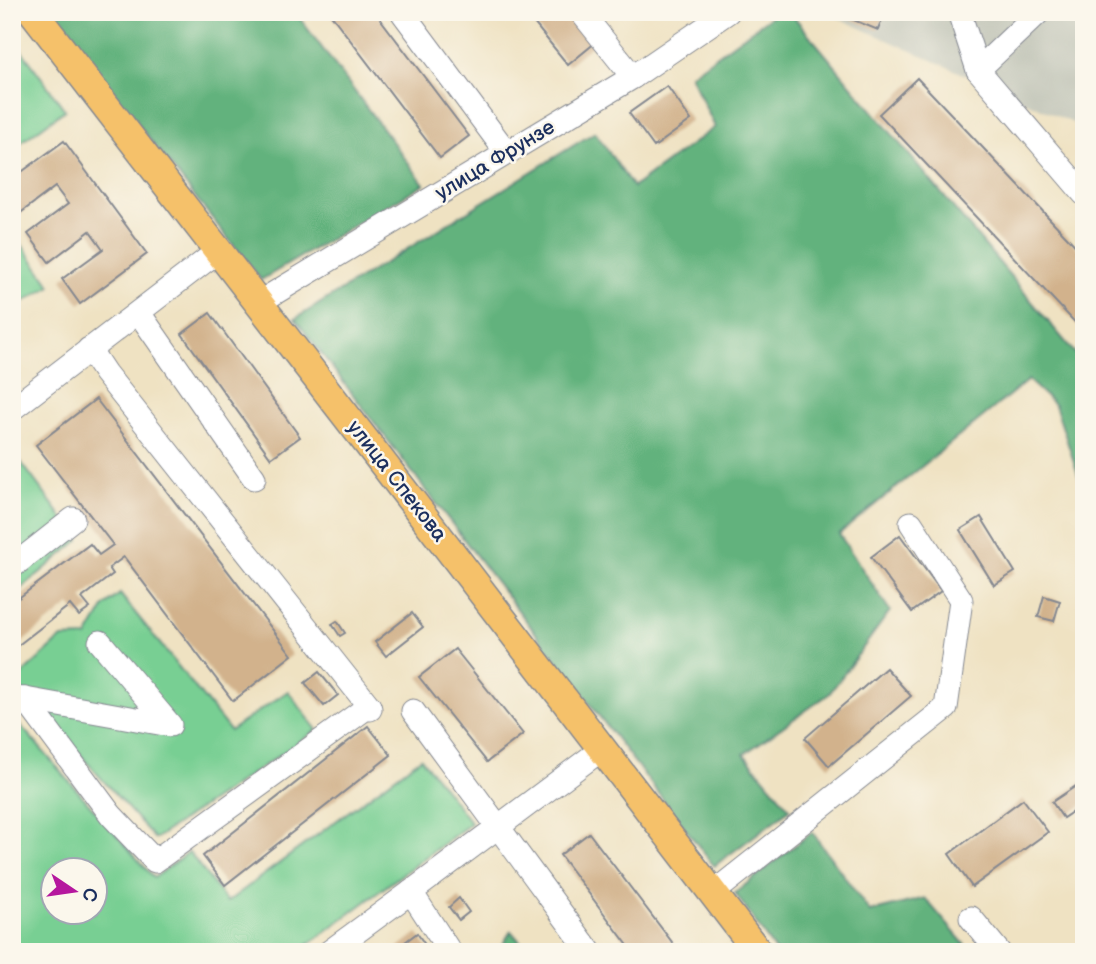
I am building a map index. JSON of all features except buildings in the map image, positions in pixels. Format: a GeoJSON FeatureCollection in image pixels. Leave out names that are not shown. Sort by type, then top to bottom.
{"type":"FeatureCollection","features":[{"type":"Feature","properties":{"kind":"main road","name":"улица Спекова"},"geometry":{"type":"LineString","coordinates":[[33,12],[758,952]]}},
{"type":"Feature","properties":{"kind":"street"},"geometry":{"type":"LineString","coordinates":[[401,12],[507,153]]}},
{"type":"Feature","properties":{"kind":"street"},"geometry":{"type":"LineString","coordinates":[[581,12],[633,77]]}},
{"type":"Feature","properties":{"kind":"street","name":"улица Фрунзе"},"geometry":{"type":"LineString","coordinates":[[258,303],[633,77],[728,12]]}},
{"type":"Feature","properties":{"kind":"street"},"geometry":{"type":"LineString","coordinates":[[959,12],[978,69],[1084,194]]}},
{"type":"Feature","properties":{"kind":"street"},"geometry":{"type":"LineString","coordinates":[[978,69],[1039,12]]}},
{"type":"Feature","properties":{"kind":"street"},"geometry":{"type":"LineString","coordinates":[[12,409],[218,251]]}},
{"type":"Feature","properties":{"kind":"street"},"geometry":{"type":"LineString","coordinates":[[139,313],[254,478]]}},
{"type":"Feature","properties":{"kind":"street"},"geometry":{"type":"LineString","coordinates":[[18,699],[111,815],[155,860],[370,708],[105,373],[89,349]]}},
{"type":"Feature","properties":{"kind":"street"},"geometry":{"type":"LineString","coordinates":[[12,567],[73,519]]}},
{"type":"Feature","properties":{"kind":"street"},"geometry":{"type":"LineString","coordinates":[[713,893],[946,708],[961,600],[911,523]]}},
{"type":"Feature","properties":{"kind":"street"},"geometry":{"type":"LineString","coordinates":[[18,699],[170,725],[100,642]]}},
{"type":"Feature","properties":{"kind":"street"},"geometry":{"type":"LineString","coordinates":[[413,711],[590,952]]}},
{"type":"Feature","properties":{"kind":"street"},"geometry":{"type":"LineString","coordinates":[[329,952],[602,749]]}},
{"type":"Feature","properties":{"kind":"street"},"geometry":{"type":"LineString","coordinates":[[411,892],[450,952]]}},
{"type":"Feature","properties":{"kind":"street"},"geometry":{"type":"LineString","coordinates":[[971,918],[999,952]]}},
{"type":"Feature","properties":{"kind":"shaded area"},"geometry":{"type":"Polygon","coordinates":[[[825,12],[1084,12],[1084,128],[825,12]]]}},
{"type":"Feature","properties":{"kind":"green space"},"geometry":{"type":"Polygon","coordinates":[[[49,12],[295,12],[424,184],[261,280],[49,12]]]}},
{"type":"Feature","properties":{"kind":"green space"},"geometry":{"type":"Polygon","coordinates":[[[777,12],[790,12],[1084,364],[1084,492],[1055,405],[1028,380],[839,534],[890,611],[829,694],[744,754],[790,809],[714,866],[295,319],[595,132],[633,187],[715,127],[690,75],[777,12]]]}},
{"type":"Feature","properties":{"kind":"green space"},"geometry":{"type":"Polygon","coordinates":[[[12,37],[65,110],[12,149],[12,37]]]}},
{"type":"Feature","properties":{"kind":"green space"},"geometry":{"type":"Polygon","coordinates":[[[12,231],[51,286],[12,308],[12,231]]]}},
{"type":"Feature","properties":{"kind":"green space"},"geometry":{"type":"Polygon","coordinates":[[[12,450],[79,540],[12,596],[12,450]]]}},
{"type":"Feature","properties":{"kind":"green space"},"geometry":{"type":"Polygon","coordinates":[[[120,594],[230,731],[288,691],[317,730],[155,839],[30,698],[12,696],[12,677],[21,675],[62,638],[87,637],[105,606],[120,594]]]}},
{"type":"Feature","properties":{"kind":"green space"},"geometry":{"type":"Polygon","coordinates":[[[12,725],[21,726],[154,878],[189,852],[227,902],[421,758],[471,823],[298,952],[12,952],[12,725]]]}},
{"type":"Feature","properties":{"kind":"green space"},"geometry":{"type":"Polygon","coordinates":[[[812,832],[870,912],[925,898],[971,952],[776,952],[735,893],[812,832]]]}},
{"type":"Feature","properties":{"kind":"green space"},"geometry":{"type":"Polygon","coordinates":[[[511,931],[529,952],[498,952],[511,931]]]}}]}
